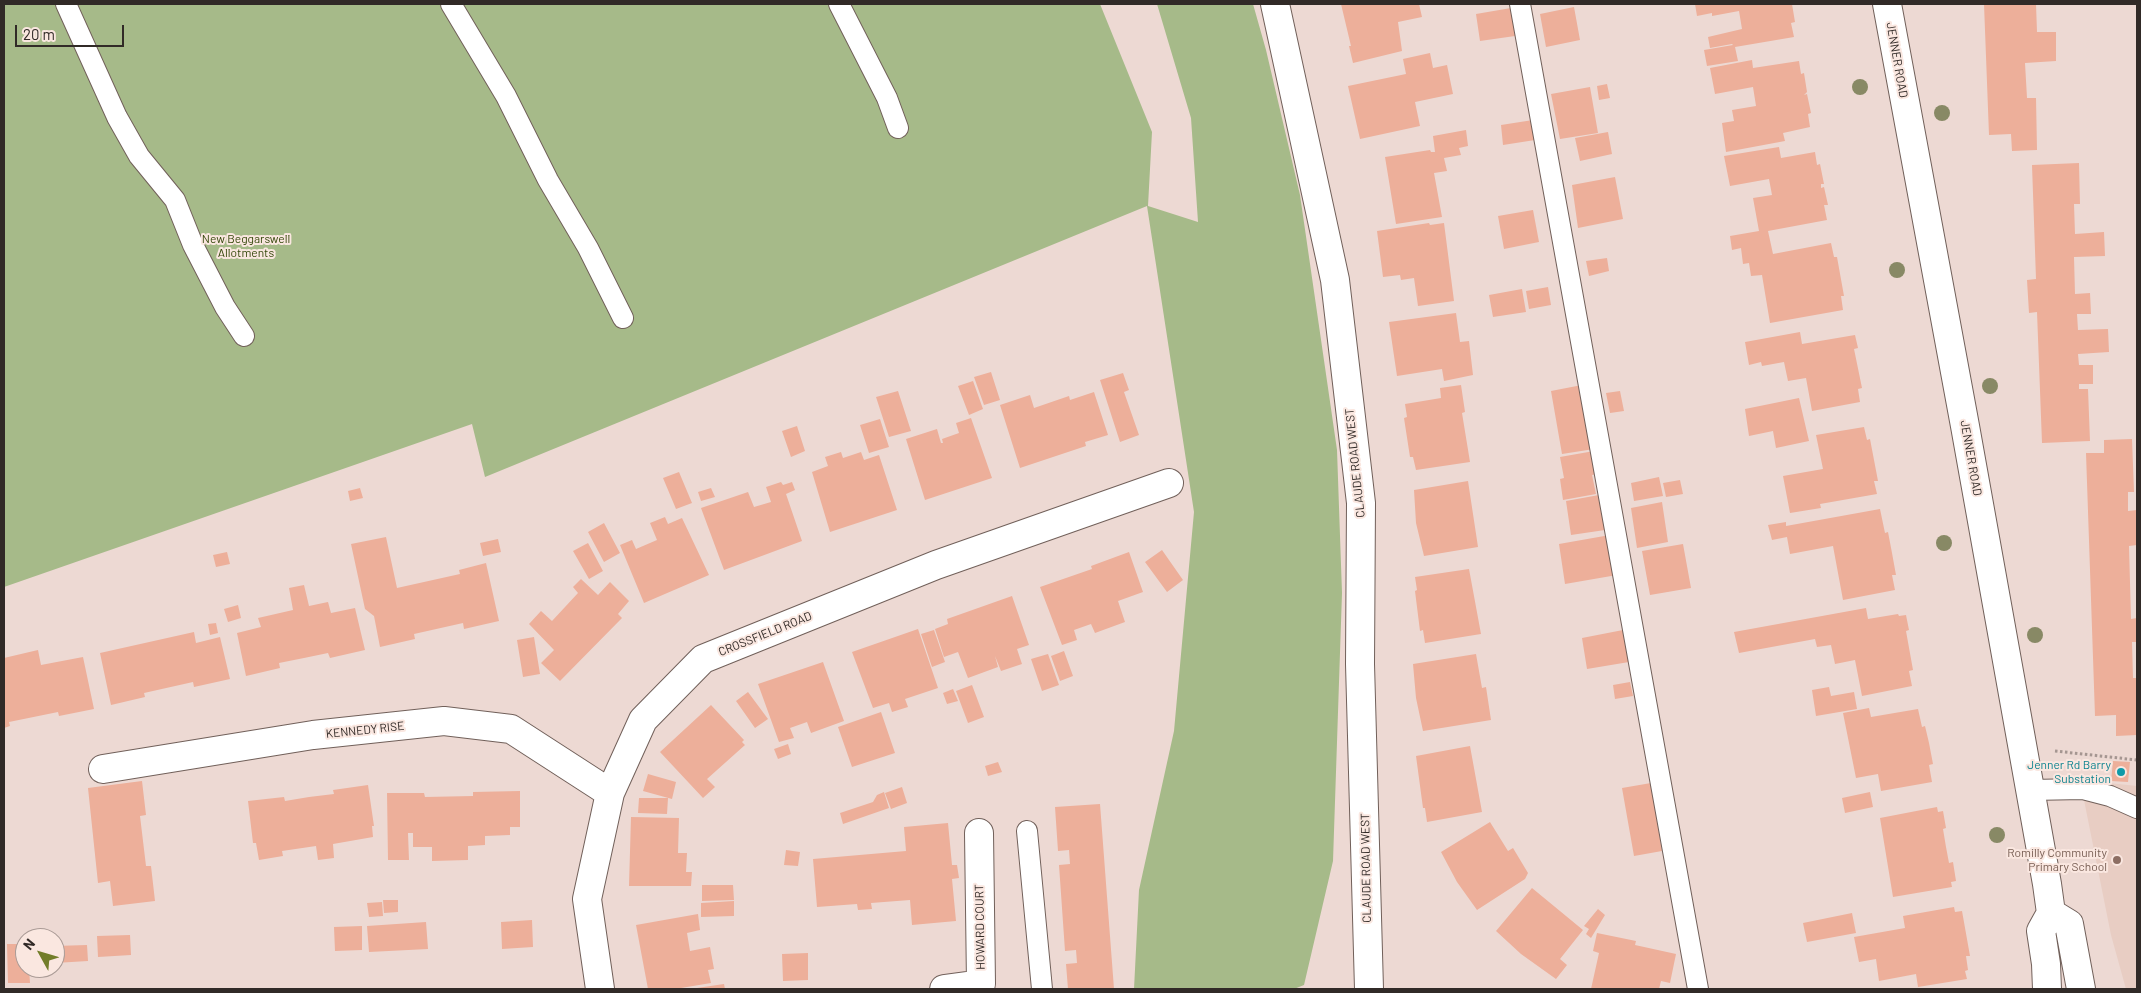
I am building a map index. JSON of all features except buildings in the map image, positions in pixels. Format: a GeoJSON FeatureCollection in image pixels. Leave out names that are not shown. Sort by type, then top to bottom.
{"type":"FeatureCollection","features":[{"type":"Feature","properties":{"kind":"street","name":"CLAUDE ROAD WEST"},"geometry":{"type":"LineString","coordinates":[[1276,4],[1335,280],[1361,503],[1360,664],[1368,989]]}},
{"type":"Feature","properties":{"kind":"street","name":"JENNER ROAD"},"geometry":{"type":"LineString","coordinates":[[1887,4],[1965,426],[2051,913]]}},
{"type":"Feature","properties":{"kind":"street","name":"CROSSFIELD ROAD"},"geometry":{"type":"LineString","coordinates":[[600,989],[587,899],[610,793],[643,720],[703,659],[936,565],[1169,483]]}},
{"type":"Feature","properties":{"kind":"street","name":"KENNEDY RISE"},"geometry":{"type":"LineString","coordinates":[[103,769],[313,735],[444,721],[511,729],[610,793]]}},
{"type":"Feature","properties":{"kind":"street","name":"HOWARD COURT"},"geometry":{"type":"LineString","coordinates":[[944,989],[981,984],[979,833]]}},
{"type":"Feature","properties":{"kind":"street"},"geometry":{"type":"LineString","coordinates":[[2046,989],[2046,964],[2041,931],[2051,913],[2069,924],[2081,989]]}},
{"type":"Feature","properties":{"kind":"lane"},"geometry":{"type":"LineString","coordinates":[[66,4],[117,117],[139,156],[175,200],[193,245],[225,307],[244,336]]}},
{"type":"Feature","properties":{"kind":"lane"},"geometry":{"type":"LineString","coordinates":[[451,4],[506,96],[548,180],[588,248],[623,318]]}},
{"type":"Feature","properties":{"kind":"lane"},"geometry":{"type":"LineString","coordinates":[[839,4],[887,98],[898,128]]}},
{"type":"Feature","properties":{"kind":"lane"},"geometry":{"type":"LineString","coordinates":[[1520,4],[1698,989]]}},
{"type":"Feature","properties":{"kind":"lane"},"geometry":{"type":"LineString","coordinates":[[2030,790],[2083,789],[2110,796],[2137,808]]}},
{"type":"Feature","properties":{"kind":"lane"},"geometry":{"type":"LineString","coordinates":[[1027,831],[1042,989]]}},
{"type":"Feature","properties":{"kind":"path"},"geometry":{"type":"LineString","coordinates":[[2022,748],[2137,760]]}},
{"type":"Feature","properties":{"kind":"shaded area","name":"Romilly Community Primary School"},"geometry":{"type":"Polygon","coordinates":[[[2080,780],[2137,786],[2137,989],[2126,989],[2111,935],[2080,780]]]}},
{"type":"Feature","properties":{"kind":"green space","name":"New Beggarswell Allotments"},"geometry":{"type":"Polygon","coordinates":[[[4,4],[1100,4],[1152,132],[1148,206],[1198,222],[1191,118],[1157,4],[1253,4],[1266,50],[1300,195],[1337,450],[1342,593],[1333,861],[1304,985],[1294,989],[1134,989],[1139,890],[1174,731],[1194,512],[1147,206],[485,477],[472,424],[4,587],[4,4]]]}},
{"type":"Feature","properties":{"kind":"place","name":"Jenner Rd Barry Substation"},"geometry":{"type":"Point","coordinates":[2121,772]}},
{"type":"Feature","properties":{"kind":"place","name":"Romilly Community Primary School"},"geometry":{"type":"Point","coordinates":[2117,860]}}]}
